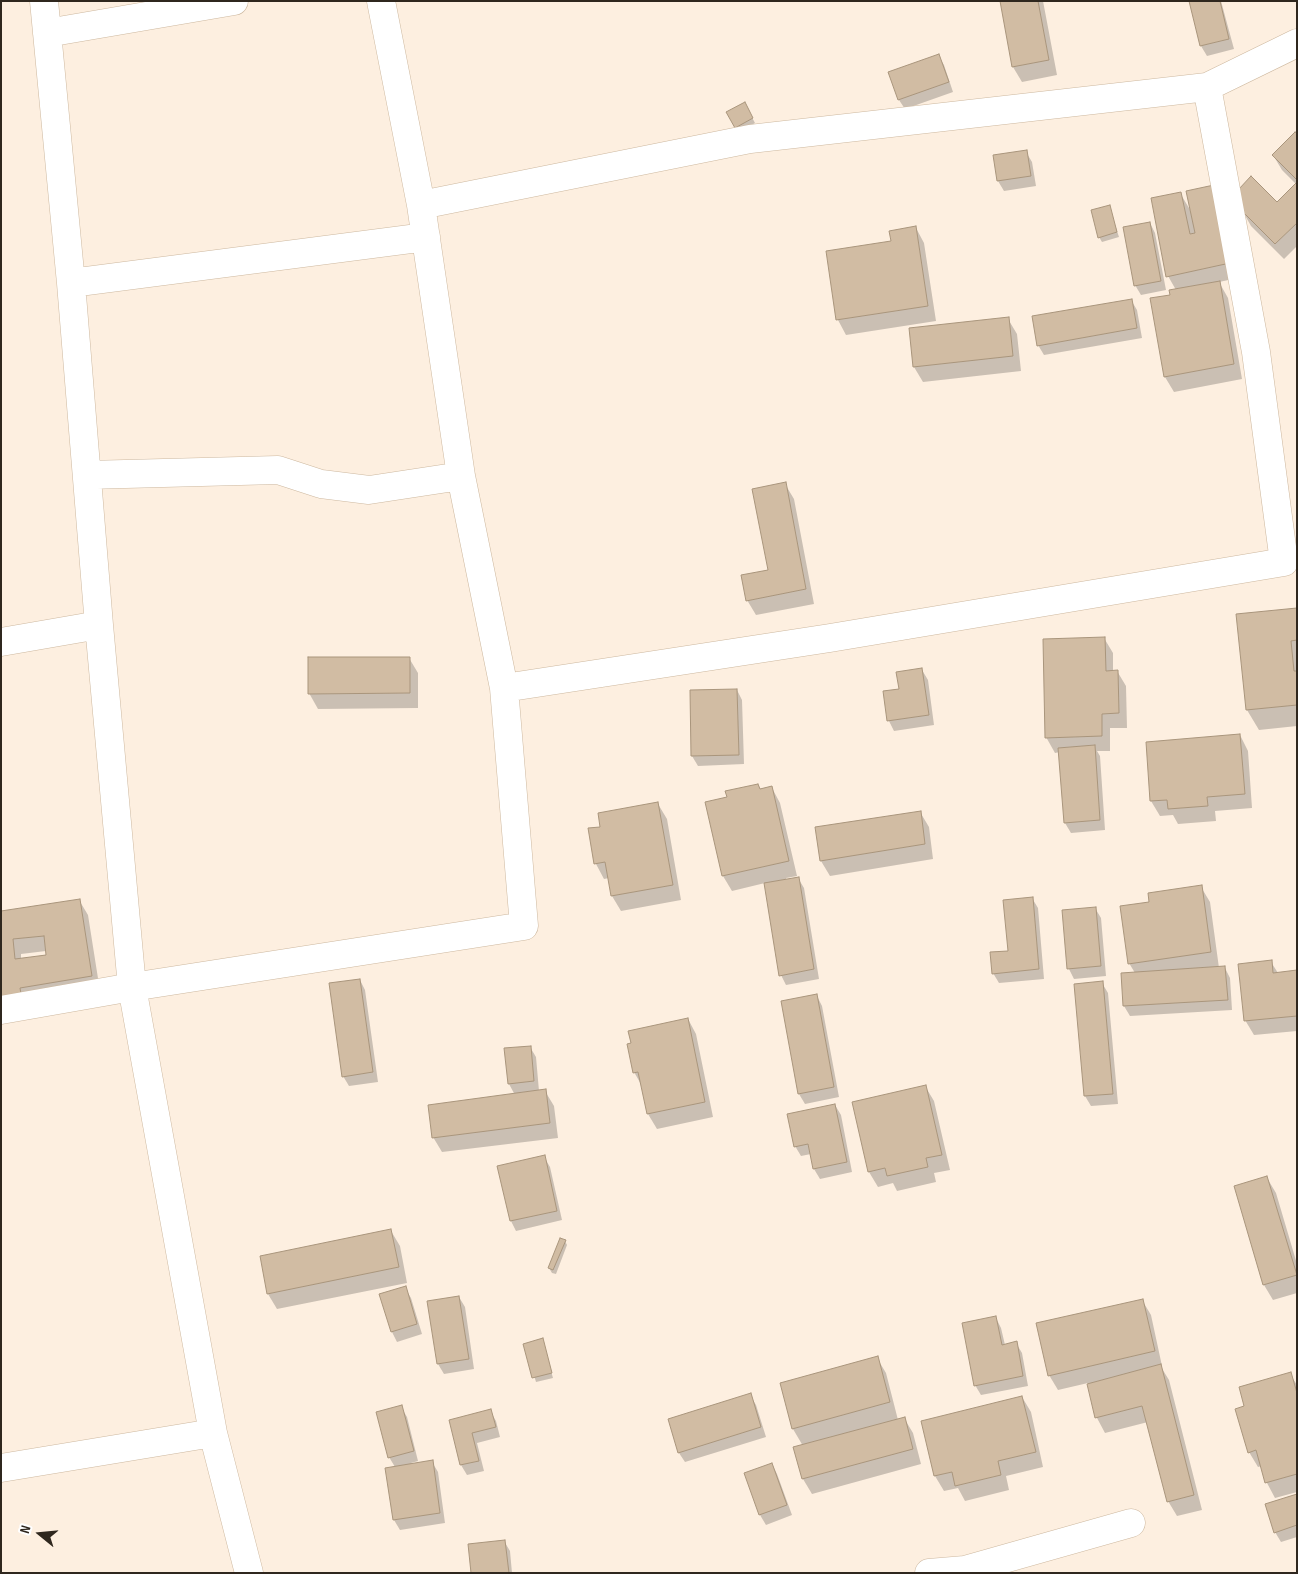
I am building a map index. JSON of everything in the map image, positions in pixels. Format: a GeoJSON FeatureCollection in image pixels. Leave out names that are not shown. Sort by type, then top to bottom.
{"type":"FeatureCollection","features":[{"type":"Feature","properties":{"kind":"street"},"geometry":{"type":"LineString","coordinates":[[44,1],[71,283],[99,625],[132,987],[213,1433],[249,1573]]}},
{"type":"Feature","properties":{"kind":"street"},"geometry":{"type":"LineString","coordinates":[[47,33],[234,1]]}},
{"type":"Feature","properties":{"kind":"street"},"geometry":{"type":"LineString","coordinates":[[1,1010],[132,987],[524,926],[504,688],[462,476],[421,205],[381,1]]}},
{"type":"Feature","properties":{"kind":"street"},"geometry":{"type":"LineString","coordinates":[[421,205],[750,139],[1207,87],[1297,43]]}},
{"type":"Feature","properties":{"kind":"street"},"geometry":{"type":"LineString","coordinates":[[504,688],[830,638],[1284,562],[1256,352],[1207,87]]}},
{"type":"Feature","properties":{"kind":"street"},"geometry":{"type":"LineString","coordinates":[[71,283],[426,237]]}},
{"type":"Feature","properties":{"kind":"street"},"geometry":{"type":"LineString","coordinates":[[87,475],[278,470],[321,484],[369,490],[462,476]]}},
{"type":"Feature","properties":{"kind":"street"},"geometry":{"type":"LineString","coordinates":[[1,642],[99,625]]}},
{"type":"Feature","properties":{"kind":"street"},"geometry":{"type":"LineString","coordinates":[[1,1468],[213,1433]]}},
{"type":"Feature","properties":{"kind":"street"},"geometry":{"type":"LineString","coordinates":[[929,1573],[964,1570],[1131,1523]]}},
{"type":"Feature","properties":{"kind":"building"},"geometry":{"type":"Polygon","coordinates":[[[1000,1],[1038,1],[1049,60],[1012,67],[1000,1]]]}},
{"type":"Feature","properties":{"kind":"building"},"geometry":{"type":"Polygon","coordinates":[[[1189,1],[1220,1],[1229,39],[1200,46],[1189,1]]]}},
{"type":"Feature","properties":{"kind":"building"},"geometry":{"type":"Polygon","coordinates":[[[939,54],[949,82],[898,100],[888,72],[939,54]]]}},
{"type":"Feature","properties":{"kind":"building"},"geometry":{"type":"Polygon","coordinates":[[[745,102],[753,118],[735,128],[726,112],[745,102]]]}},
{"type":"Feature","properties":{"kind":"building"},"geometry":{"type":"Polygon","coordinates":[[[1295,132],[1297,133],[1297,180],[1272,155],[1295,132]]]}},
{"type":"Feature","properties":{"kind":"building"},"geometry":{"type":"Polygon","coordinates":[[[1027,150],[1031,176],[997,181],[993,155],[1027,150]]]}},
{"type":"Feature","properties":{"kind":"building"},"geometry":{"type":"Polygon","coordinates":[[[1251,176],[1277,202],[1297,182],[1297,223],[1275,244],[1241,210],[1239,189],[1251,176]]]}},
{"type":"Feature","properties":{"kind":"building"},"geometry":{"type":"Polygon","coordinates":[[[1214,185],[1230,263],[1166,277],[1151,198],[1181,192],[1190,234],[1195,233],[1186,191],[1214,185]]]}},
{"type":"Feature","properties":{"kind":"building"},"geometry":{"type":"Polygon","coordinates":[[[1110,205],[1117,232],[1098,238],[1091,210],[1110,205]]]}},
{"type":"Feature","properties":{"kind":"building"},"geometry":{"type":"Polygon","coordinates":[[[1150,222],[1161,281],[1134,286],[1123,227],[1150,222]]]}},
{"type":"Feature","properties":{"kind":"building"},"geometry":{"type":"Polygon","coordinates":[[[916,226],[928,306],[836,320],[826,251],[891,241],[889,231],[916,226]]]}},
{"type":"Feature","properties":{"kind":"building"},"geometry":{"type":"Polygon","coordinates":[[[1220,281],[1234,364],[1164,377],[1150,298],[1170,295],[1169,290],[1220,281]]]}},
{"type":"Feature","properties":{"kind":"building"},"geometry":{"type":"Polygon","coordinates":[[[1132,299],[1137,328],[1037,346],[1032,316],[1132,299]]]}},
{"type":"Feature","properties":{"kind":"building"},"geometry":{"type":"Polygon","coordinates":[[[1009,317],[1013,356],[913,367],[909,328],[1009,317]]]}},
{"type":"Feature","properties":{"kind":"building"},"geometry":{"type":"Polygon","coordinates":[[[786,482],[806,589],[746,601],[741,575],[768,570],[752,489],[786,482]]]}},
{"type":"Feature","properties":{"kind":"building"},"geometry":{"type":"Polygon","coordinates":[[[1297,608],[1297,640],[1291,641],[1294,671],[1297,671],[1297,705],[1246,710],[1236,614],[1297,608]]]}},
{"type":"Feature","properties":{"kind":"building"},"geometry":{"type":"Polygon","coordinates":[[[1105,637],[1106,671],[1118,670],[1119,713],[1102,714],[1102,736],[1045,738],[1043,639],[1105,637]]]}},
{"type":"Feature","properties":{"kind":"building"},"geometry":{"type":"Polygon","coordinates":[[[308,657],[410,657],[410,693],[308,694],[308,657]]]}},
{"type":"Feature","properties":{"kind":"building"},"geometry":{"type":"Polygon","coordinates":[[[922,668],[929,715],[887,721],[883,691],[899,689],[896,672],[922,668]]]}},
{"type":"Feature","properties":{"kind":"building"},"geometry":{"type":"Polygon","coordinates":[[[737,689],[739,755],[691,756],[690,690],[737,689]]]}},
{"type":"Feature","properties":{"kind":"building"},"geometry":{"type":"Polygon","coordinates":[[[1240,734],[1245,794],[1207,797],[1208,806],[1168,809],[1167,800],[1150,801],[1146,742],[1240,734]]]}},
{"type":"Feature","properties":{"kind":"building"},"geometry":{"type":"Polygon","coordinates":[[[1095,745],[1100,820],[1064,823],[1058,748],[1095,745]]]}},
{"type":"Feature","properties":{"kind":"building"},"geometry":{"type":"Polygon","coordinates":[[[758,784],[760,789],[772,786],[789,861],[722,876],[705,802],[727,797],[725,791],[758,784]]]}},
{"type":"Feature","properties":{"kind":"building"},"geometry":{"type":"Polygon","coordinates":[[[658,802],[673,885],[611,896],[605,862],[594,864],[588,828],[600,827],[598,813],[658,802]]]}},
{"type":"Feature","properties":{"kind":"building"},"geometry":{"type":"Polygon","coordinates":[[[921,811],[925,844],[820,861],[815,827],[921,811]]]}},
{"type":"Feature","properties":{"kind":"building"},"geometry":{"type":"Polygon","coordinates":[[[799,877],[814,969],[779,976],[764,883],[799,877]]]}},
{"type":"Feature","properties":{"kind":"building"},"geometry":{"type":"Polygon","coordinates":[[[1202,885],[1211,952],[1128,964],[1120,906],[1149,902],[1148,893],[1202,885]]]}},
{"type":"Feature","properties":{"kind":"building"},"geometry":{"type":"Polygon","coordinates":[[[1033,897],[1039,969],[992,974],[990,952],[1008,951],[1003,900],[1033,897]]]}},
{"type":"Feature","properties":{"kind":"building"},"geometry":{"type":"Polygon","coordinates":[[[80,899],[92,976],[20,988],[21,994],[1,997],[1,911],[80,899]],[[44,936],[13,939],[15,959],[46,955],[44,936]]]}},
{"type":"Feature","properties":{"kind":"building"},"geometry":{"type":"Polygon","coordinates":[[[1096,907],[1101,966],[1067,969],[1062,910],[1096,907]]]}},
{"type":"Feature","properties":{"kind":"building"},"geometry":{"type":"Polygon","coordinates":[[[1272,960],[1273,973],[1297,970],[1297,1016],[1244,1021],[1238,964],[1272,960]]]}},
{"type":"Feature","properties":{"kind":"building"},"geometry":{"type":"Polygon","coordinates":[[[1225,966],[1228,1000],[1123,1006],[1121,973],[1225,966]]]}},
{"type":"Feature","properties":{"kind":"building"},"geometry":{"type":"Polygon","coordinates":[[[360,979],[373,1072],[342,1077],[329,983],[360,979]]]}},
{"type":"Feature","properties":{"kind":"building"},"geometry":{"type":"Polygon","coordinates":[[[1103,981],[1113,1094],[1084,1096],[1074,984],[1103,981]]]}},
{"type":"Feature","properties":{"kind":"building"},"geometry":{"type":"Polygon","coordinates":[[[817,994],[834,1087],[798,1094],[781,1001],[817,994]]]}},
{"type":"Feature","properties":{"kind":"building"},"geometry":{"type":"Polygon","coordinates":[[[688,1018],[705,1102],[647,1114],[638,1072],[633,1073],[627,1044],[631,1043],[628,1031],[688,1018]]]}},
{"type":"Feature","properties":{"kind":"building"},"geometry":{"type":"Polygon","coordinates":[[[531,1046],[534,1081],[508,1084],[504,1048],[531,1046]]]}},
{"type":"Feature","properties":{"kind":"building"},"geometry":{"type":"Polygon","coordinates":[[[926,1085],[942,1155],[926,1158],[928,1167],[887,1176],[885,1168],[868,1172],[852,1102],[926,1085]]]}},
{"type":"Feature","properties":{"kind":"building"},"geometry":{"type":"Polygon","coordinates":[[[546,1089],[550,1123],[432,1138],[428,1105],[546,1089]]]}},
{"type":"Feature","properties":{"kind":"building"},"geometry":{"type":"Polygon","coordinates":[[[835,1104],[847,1162],[813,1169],[808,1144],[794,1147],[787,1114],[835,1104]]]}},
{"type":"Feature","properties":{"kind":"building"},"geometry":{"type":"Polygon","coordinates":[[[545,1155],[557,1211],[510,1221],[497,1166],[545,1155]]]}},
{"type":"Feature","properties":{"kind":"building"},"geometry":{"type":"Polygon","coordinates":[[[1267,1176],[1297,1275],[1263,1285],[1234,1186],[1267,1176]]]}},
{"type":"Feature","properties":{"kind":"building"},"geometry":{"type":"Polygon","coordinates":[[[391,1229],[399,1267],[267,1294],[260,1256],[391,1229]]]}},
{"type":"Feature","properties":{"kind":"building"},"geometry":{"type":"Polygon","coordinates":[[[560,1238],[566,1240],[553,1270],[548,1268],[560,1238]]]}},
{"type":"Feature","properties":{"kind":"building"},"geometry":{"type":"Polygon","coordinates":[[[406,1286],[417,1324],[391,1332],[379,1294],[406,1286]]]}},
{"type":"Feature","properties":{"kind":"building"},"geometry":{"type":"Polygon","coordinates":[[[459,1296],[469,1359],[437,1364],[427,1301],[459,1296]]]}},
{"type":"Feature","properties":{"kind":"building"},"geometry":{"type":"Polygon","coordinates":[[[1143,1299],[1155,1351],[1048,1376],[1036,1323],[1143,1299]]]}},
{"type":"Feature","properties":{"kind":"building"},"geometry":{"type":"Polygon","coordinates":[[[996,1316],[1002,1345],[1017,1341],[1023,1376],[974,1386],[962,1323],[996,1316]]]}},
{"type":"Feature","properties":{"kind":"building"},"geometry":{"type":"Polygon","coordinates":[[[543,1338],[552,1373],[532,1378],[523,1344],[543,1338]]]}},
{"type":"Feature","properties":{"kind":"building"},"geometry":{"type":"Polygon","coordinates":[[[878,1356],[890,1402],[792,1429],[780,1383],[878,1356]]]}},
{"type":"Feature","properties":{"kind":"building"},"geometry":{"type":"Polygon","coordinates":[[[1161,1364],[1194,1495],[1167,1502],[1142,1406],[1095,1418],[1087,1384],[1161,1364]]]}},
{"type":"Feature","properties":{"kind":"building"},"geometry":{"type":"Polygon","coordinates":[[[1291,1372],[1297,1393],[1297,1474],[1265,1483],[1256,1450],[1248,1453],[1235,1409],[1244,1406],[1239,1387],[1291,1372]]]}},
{"type":"Feature","properties":{"kind":"building"},"geometry":{"type":"Polygon","coordinates":[[[751,1393],[761,1427],[678,1453],[668,1419],[751,1393]]]}},
{"type":"Feature","properties":{"kind":"building"},"geometry":{"type":"Polygon","coordinates":[[[1022,1396],[1036,1452],[998,1461],[1001,1475],[955,1486],[952,1472],[934,1476],[921,1421],[1022,1396]]]}},
{"type":"Feature","properties":{"kind":"building"},"geometry":{"type":"Polygon","coordinates":[[[402,1405],[414,1451],[388,1458],[376,1412],[402,1405]]]}},
{"type":"Feature","properties":{"kind":"building"},"geometry":{"type":"Polygon","coordinates":[[[491,1409],[496,1427],[472,1433],[479,1461],[460,1465],[449,1420],[491,1409]]]}},
{"type":"Feature","properties":{"kind":"building"},"geometry":{"type":"Polygon","coordinates":[[[905,1417],[913,1449],[802,1479],[793,1447],[905,1417]]]}},
{"type":"Feature","properties":{"kind":"building"},"geometry":{"type":"Polygon","coordinates":[[[433,1460],[440,1513],[393,1520],[385,1468],[433,1460]]]}},
{"type":"Feature","properties":{"kind":"building"},"geometry":{"type":"Polygon","coordinates":[[[772,1463],[787,1505],[759,1515],[744,1473],[772,1463]]]}},
{"type":"Feature","properties":{"kind":"building"},"geometry":{"type":"Polygon","coordinates":[[[1297,1494],[1297,1525],[1274,1533],[1265,1504],[1297,1494]]]}},
{"type":"Feature","properties":{"kind":"building"},"geometry":{"type":"Polygon","coordinates":[[[505,1540],[509,1573],[471,1573],[468,1544],[505,1540]]]}}]}
